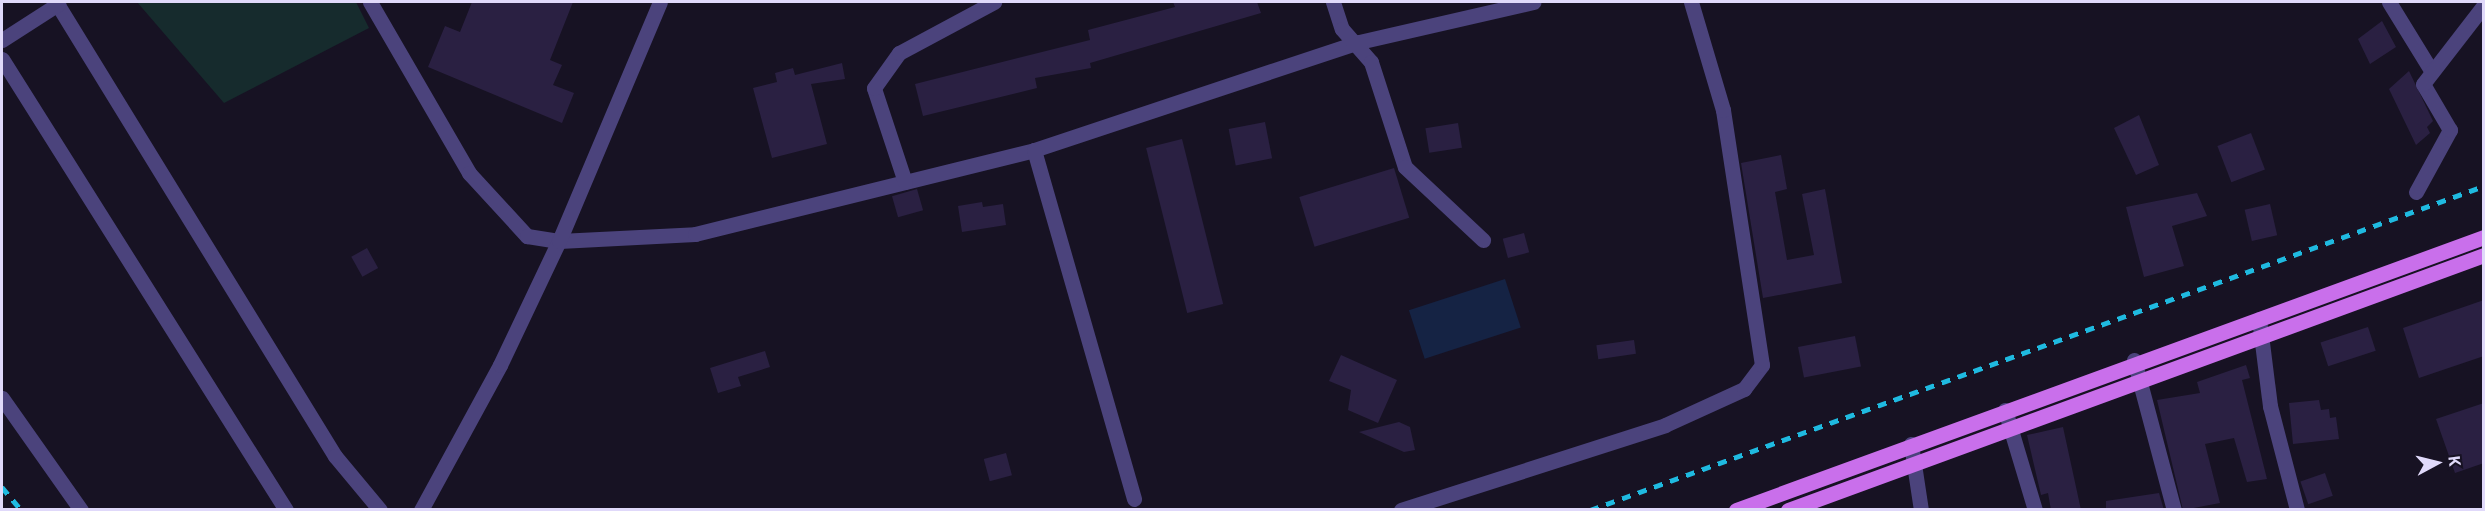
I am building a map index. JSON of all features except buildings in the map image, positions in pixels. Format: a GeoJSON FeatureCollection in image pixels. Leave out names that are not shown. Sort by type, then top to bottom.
{"type":"FeatureCollection","features":[{"type":"Feature","properties":{"kind":"main road"},"geometry":{"type":"LineString","coordinates":[[1736,510],[2134,360],[2259,319],[2484,237]]}},
{"type":"Feature","properties":{"kind":"main road"},"geometry":{"type":"LineString","coordinates":[[1786,510],[2011,431],[2261,336],[2484,255]]}},
{"type":"Feature","properties":{"kind":"street"},"geometry":{"type":"LineString","coordinates":[[370,2],[469,172],[527,236],[559,241],[695,234],[1034,150],[1359,42],[1533,2]]}},
{"type":"Feature","properties":{"kind":"street"},"geometry":{"type":"LineString","coordinates":[[421,510],[500,365],[559,241],[660,2]]}},
{"type":"Feature","properties":{"kind":"street"},"geometry":{"type":"LineString","coordinates":[[905,182],[874,88],[899,53],[994,2]]}},
{"type":"Feature","properties":{"kind":"street"},"geometry":{"type":"LineString","coordinates":[[1333,2],[1342,29],[1359,42],[1405,167],[1483,240]]}},
{"type":"Feature","properties":{"kind":"street"},"geometry":{"type":"LineString","coordinates":[[1401,510],[1665,425],[1744,389],[1762,365],[1723,110],[1691,2]]}},
{"type":"Feature","properties":{"kind":"street"},"geometry":{"type":"LineString","coordinates":[[2389,2],[2432,72]]}},
{"type":"Feature","properties":{"kind":"street"},"geometry":{"type":"LineString","coordinates":[[2,40],[57,3],[335,456],[380,510]]}},
{"type":"Feature","properties":{"kind":"street"},"geometry":{"type":"LineString","coordinates":[[2416,192],[2450,130],[2423,84],[2484,5]]}},
{"type":"Feature","properties":{"kind":"street"},"geometry":{"type":"LineString","coordinates":[[2,60],[286,510]]}},
{"type":"Feature","properties":{"kind":"street"},"geometry":{"type":"LineString","coordinates":[[1034,150],[1134,500]]}},
{"type":"Feature","properties":{"kind":"street"},"geometry":{"type":"LineString","coordinates":[[2259,319],[2270,406],[2297,510]]}},
{"type":"Feature","properties":{"kind":"street"},"geometry":{"type":"LineString","coordinates":[[2134,360],[2174,510]]}},
{"type":"Feature","properties":{"kind":"street"},"geometry":{"type":"LineString","coordinates":[[2,398],[81,510]]}},
{"type":"Feature","properties":{"kind":"street"},"geometry":{"type":"LineString","coordinates":[[2005,410],[2035,510]]}},
{"type":"Feature","properties":{"kind":"street"},"geometry":{"type":"LineString","coordinates":[[1911,444],[1921,510]]}},
{"type":"Feature","properties":{"kind":"street"},"geometry":{"type":"LineString","coordinates":[[1783,493],[1786,510]]}},
{"type":"Feature","properties":{"kind":"green space"},"geometry":{"type":"Polygon","coordinates":[[[137,2],[356,2],[369,28],[224,103],[137,2]]]}},
{"type":"Feature","properties":{"kind":"water"},"geometry":{"type":"Polygon","coordinates":[[[1505,279],[1521,328],[1425,359],[1409,310],[1505,279]]]}},
{"type":"Feature","properties":{"kind":"railway"},"geometry":{"type":"LineString","coordinates":[[1590,510],[2484,186]]}},
{"type":"Feature","properties":{"kind":"railway"},"geometry":{"type":"LineString","coordinates":[[2,487],[21,510]]}}]}
